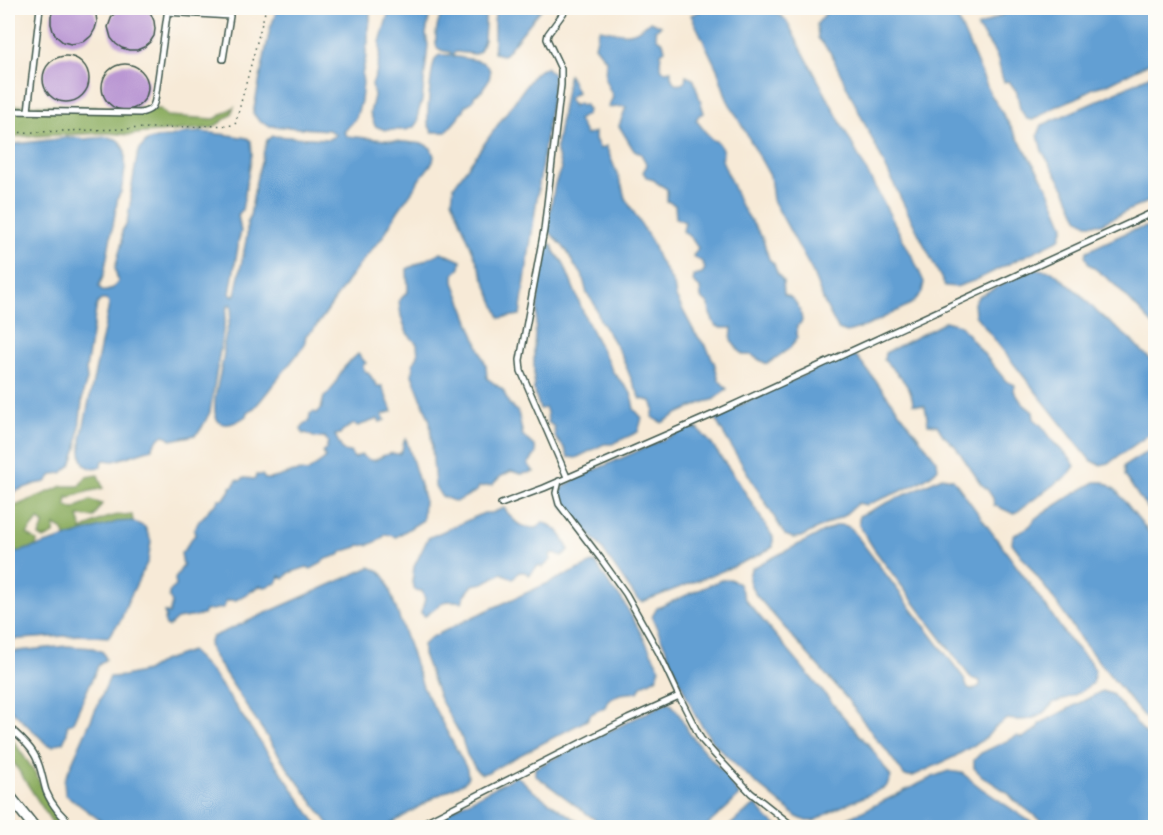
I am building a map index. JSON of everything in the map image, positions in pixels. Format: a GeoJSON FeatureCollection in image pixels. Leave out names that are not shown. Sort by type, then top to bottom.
{"type":"FeatureCollection","features":[{"type":"Feature","properties":{"kind":"street"},"geometry":{"type":"LineString","coordinates":[[8,794],[35,828]]}},
{"type":"Feature","properties":{"kind":"lane"},"geometry":{"type":"LineString","coordinates":[[28,111],[40,8]]}},
{"type":"Feature","properties":{"kind":"lane"},"geometry":{"type":"LineString","coordinates":[[567,8],[548,34],[547,39],[561,69],[561,85],[544,230],[520,360],[521,371],[567,477]]}},
{"type":"Feature","properties":{"kind":"lane"},"geometry":{"type":"LineString","coordinates":[[8,111],[140,113],[149,111],[155,100],[167,10],[230,16],[224,59]]}},
{"type":"Feature","properties":{"kind":"lane"},"geometry":{"type":"LineString","coordinates":[[501,504],[714,414],[1155,211]]}},
{"type":"Feature","properties":{"kind":"lane"},"geometry":{"type":"LineString","coordinates":[[559,481],[556,493],[559,504],[626,594],[659,652],[701,739],[752,793],[795,828]]}},
{"type":"Feature","properties":{"kind":"lane"},"geometry":{"type":"LineString","coordinates":[[413,828],[628,719],[679,696]]}},
{"type":"Feature","properties":{"kind":"lane"},"geometry":{"type":"LineString","coordinates":[[8,726],[33,752],[52,803],[76,828]]}},
{"type":"Feature","properties":{"kind":"path"},"geometry":{"type":"LineString","coordinates":[[8,133],[235,126],[266,8]]}},
{"type":"Feature","properties":{"kind":"green space"},"geometry":{"type":"Polygon","coordinates":[[[8,106],[160,109],[167,116],[215,119],[234,107],[231,115],[212,128],[130,135],[107,133],[8,137],[8,106]]]}},
{"type":"Feature","properties":{"kind":"green space"},"geometry":{"type":"Polygon","coordinates":[[[98,475],[103,488],[67,497],[66,506],[74,509],[90,500],[102,504],[94,517],[78,516],[82,530],[106,518],[118,515],[132,515],[134,527],[68,542],[62,529],[55,525],[54,534],[44,539],[39,536],[44,524],[39,519],[27,534],[37,541],[35,552],[20,557],[8,543],[8,509],[63,486],[79,486],[86,477],[98,475]]]}},
{"type":"Feature","properties":{"kind":"green space"},"geometry":{"type":"Polygon","coordinates":[[[8,733],[36,774],[52,810],[68,827],[55,827],[8,754],[8,733]]]}},
{"type":"Feature","properties":{"kind":"water"},"geometry":{"type":"Polygon","coordinates":[[[278,8],[370,8],[361,101],[356,118],[344,132],[347,136],[424,144],[431,148],[434,156],[433,162],[418,181],[382,238],[353,273],[313,330],[306,335],[304,346],[246,416],[235,422],[223,424],[215,414],[225,340],[232,308],[230,304],[227,307],[210,412],[201,429],[195,435],[172,440],[164,435],[151,449],[114,461],[104,460],[101,467],[91,468],[85,465],[82,459],[81,439],[108,310],[109,303],[101,300],[97,304],[86,369],[87,380],[83,393],[77,448],[71,465],[62,473],[53,474],[46,482],[8,494],[8,145],[74,137],[83,139],[108,137],[121,143],[125,152],[125,170],[104,274],[99,286],[102,291],[105,291],[118,282],[115,268],[122,242],[122,231],[127,223],[137,157],[147,141],[201,132],[247,138],[251,141],[252,154],[242,210],[238,215],[241,232],[230,294],[235,295],[247,236],[247,223],[267,140],[273,136],[329,139],[336,135],[329,130],[270,126],[259,121],[253,113],[270,29],[278,8]]]}},
{"type":"Feature","properties":{"kind":"water"},"geometry":{"type":"Polygon","coordinates":[[[390,8],[486,8],[484,40],[480,51],[475,54],[456,52],[453,56],[484,63],[490,72],[489,79],[482,91],[465,106],[446,132],[432,132],[428,123],[434,62],[439,55],[451,54],[437,48],[436,31],[441,15],[439,11],[430,11],[428,14],[426,34],[428,45],[418,121],[414,127],[406,130],[385,130],[375,126],[370,113],[374,96],[372,84],[380,54],[380,42],[390,8]]]}},
{"type":"Feature","properties":{"kind":"water"},"geometry":{"type":"Polygon","coordinates":[[[496,8],[542,8],[502,55],[494,53],[496,8]]]}},
{"type":"Feature","properties":{"kind":"water"},"geometry":{"type":"Polygon","coordinates":[[[707,8],[749,10],[770,8],[786,20],[924,282],[922,293],[911,304],[867,326],[847,332],[838,329],[811,269],[773,200],[770,176],[727,99],[717,69],[691,15],[707,8]]]}},
{"type":"Feature","properties":{"kind":"water"},"geometry":{"type":"Polygon","coordinates":[[[830,8],[953,8],[990,93],[1047,186],[1064,226],[1060,239],[976,280],[956,287],[945,286],[830,52],[818,38],[817,24],[830,8]]]}},
{"type":"Feature","properties":{"kind":"water"},"geometry":{"type":"Polygon","coordinates":[[[1016,8],[1152,8],[1155,15],[1155,60],[1108,84],[1093,88],[1033,120],[1027,119],[1020,109],[1017,92],[1009,81],[1004,82],[996,55],[977,27],[1016,8]]]}},
{"type":"Feature","properties":{"kind":"water"},"geometry":{"type":"Polygon","coordinates":[[[650,21],[661,26],[655,30],[665,50],[661,53],[662,70],[671,70],[672,80],[676,84],[685,82],[686,75],[694,80],[704,113],[696,120],[711,139],[718,142],[723,151],[722,160],[740,204],[762,237],[769,259],[783,281],[784,294],[795,301],[800,313],[802,321],[797,327],[797,338],[790,348],[767,364],[752,355],[743,355],[731,341],[732,328],[721,328],[715,325],[709,305],[701,298],[700,288],[693,282],[694,276],[702,274],[705,268],[702,262],[693,256],[698,248],[683,231],[685,222],[676,218],[675,205],[667,201],[667,189],[647,178],[643,172],[647,165],[641,154],[633,149],[619,126],[626,107],[608,107],[613,97],[605,79],[606,60],[595,46],[598,33],[600,29],[621,33],[632,32],[650,21]]]}},
{"type":"Feature","properties":{"kind":"water"},"geometry":{"type":"Polygon","coordinates":[[[546,67],[553,74],[553,88],[520,315],[500,318],[452,200],[454,186],[535,73],[546,67]]]}},
{"type":"Feature","properties":{"kind":"water"},"geometry":{"type":"Polygon","coordinates":[[[1155,73],[1155,199],[1101,224],[1087,224],[1078,218],[1065,189],[1042,151],[1038,135],[1042,125],[1155,73]]]}},
{"type":"Feature","properties":{"kind":"water"},"geometry":{"type":"Polygon","coordinates":[[[569,75],[577,92],[568,99],[573,106],[579,103],[581,106],[584,104],[588,110],[587,114],[578,120],[586,135],[595,132],[595,139],[600,149],[606,146],[625,198],[652,242],[658,258],[674,285],[676,297],[695,333],[707,348],[719,380],[727,389],[713,400],[679,413],[662,423],[652,417],[654,409],[651,401],[641,399],[621,354],[587,294],[582,274],[567,251],[547,229],[555,184],[561,168],[556,148],[569,75]]]}},
{"type":"Feature","properties":{"kind":"water"},"geometry":{"type":"Polygon","coordinates":[[[1145,227],[1155,229],[1155,327],[1112,282],[1089,264],[1085,256],[1087,251],[1128,232],[1145,227]]]}},
{"type":"Feature","properties":{"kind":"water"},"geometry":{"type":"Polygon","coordinates":[[[546,242],[552,245],[555,253],[563,262],[586,319],[613,372],[631,393],[634,409],[642,418],[638,432],[612,444],[604,444],[576,458],[568,457],[565,449],[555,437],[554,427],[548,422],[545,408],[540,409],[534,390],[534,347],[546,242]]]}},
{"type":"Feature","properties":{"kind":"water"},"geometry":{"type":"Polygon","coordinates":[[[441,252],[461,261],[460,268],[454,274],[454,282],[486,366],[487,378],[503,390],[509,404],[518,412],[523,436],[535,447],[536,454],[528,464],[534,472],[521,474],[511,471],[492,485],[479,487],[477,491],[456,502],[441,496],[435,486],[430,421],[412,375],[413,364],[418,355],[417,344],[407,333],[399,301],[408,291],[407,269],[441,252]]]}},
{"type":"Feature","properties":{"kind":"water"},"geometry":{"type":"Polygon","coordinates":[[[1036,269],[1052,271],[1130,339],[1155,364],[1155,430],[1109,463],[1100,465],[1090,460],[975,315],[974,303],[979,296],[1036,269]]]}},
{"type":"Feature","properties":{"kind":"water"},"geometry":{"type":"Polygon","coordinates":[[[945,321],[960,325],[1006,381],[1015,385],[1014,391],[1022,403],[1033,412],[1034,419],[1075,466],[1066,478],[1014,514],[994,505],[993,498],[956,447],[943,435],[937,425],[928,424],[925,406],[913,404],[907,385],[884,360],[885,353],[945,321]]]}},
{"type":"Feature","properties":{"kind":"water"},"geometry":{"type":"Polygon","coordinates":[[[358,354],[366,363],[363,365],[364,371],[368,372],[377,386],[382,386],[392,411],[382,415],[385,420],[380,422],[378,419],[358,426],[354,424],[335,435],[343,451],[350,452],[354,458],[361,455],[371,460],[384,455],[399,454],[406,439],[424,498],[423,520],[396,537],[386,534],[374,543],[359,545],[323,560],[311,569],[307,567],[289,573],[284,579],[280,576],[277,583],[265,587],[260,586],[236,600],[229,600],[225,602],[223,608],[205,611],[203,615],[177,619],[168,627],[166,626],[164,612],[169,614],[172,603],[169,592],[176,586],[175,579],[183,565],[181,553],[195,535],[194,530],[199,521],[219,499],[224,499],[230,487],[237,480],[255,479],[256,475],[270,479],[296,472],[307,472],[324,460],[323,452],[328,442],[325,437],[317,438],[303,434],[301,429],[305,423],[309,422],[310,414],[317,413],[321,409],[324,397],[332,389],[344,367],[358,354]]]}},
{"type":"Feature","properties":{"kind":"water"},"geometry":{"type":"Polygon","coordinates":[[[846,355],[856,356],[862,363],[937,461],[938,468],[925,479],[905,489],[866,505],[858,503],[843,516],[801,537],[793,538],[785,535],[716,418],[846,355]]]}},
{"type":"Feature","properties":{"kind":"water"},"geometry":{"type":"Polygon","coordinates":[[[689,428],[698,429],[738,481],[773,537],[773,547],[730,568],[642,602],[637,599],[598,543],[562,505],[559,493],[577,478],[689,428]]]}},
{"type":"Feature","properties":{"kind":"water"},"geometry":{"type":"Polygon","coordinates":[[[1155,447],[1155,517],[1125,476],[1124,466],[1155,447]]]}},
{"type":"Feature","properties":{"kind":"water"},"geometry":{"type":"Polygon","coordinates":[[[942,477],[953,479],[1069,640],[1095,670],[1093,683],[1064,700],[1053,703],[1044,713],[1027,719],[1007,719],[994,728],[986,738],[954,757],[913,776],[905,776],[848,700],[756,595],[749,575],[752,568],[837,525],[851,528],[963,677],[968,689],[972,690],[980,686],[980,681],[971,678],[874,549],[859,525],[859,516],[942,477]]]}},
{"type":"Feature","properties":{"kind":"water"},"geometry":{"type":"Polygon","coordinates":[[[1095,482],[1104,482],[1116,490],[1155,540],[1155,726],[1144,717],[1082,641],[1012,543],[1013,536],[1030,526],[1036,518],[1095,482]]]}},
{"type":"Feature","properties":{"kind":"water"},"geometry":{"type":"Polygon","coordinates":[[[504,508],[521,525],[537,528],[543,522],[553,527],[569,550],[562,556],[555,553],[550,554],[551,560],[543,567],[538,566],[529,575],[519,572],[513,579],[502,573],[484,583],[473,585],[462,602],[445,602],[425,616],[421,613],[425,599],[422,591],[415,590],[412,583],[414,567],[428,538],[484,513],[492,513],[504,508]]]}},
{"type":"Feature","properties":{"kind":"water"},"geometry":{"type":"Polygon","coordinates":[[[132,521],[145,527],[151,541],[148,561],[121,620],[108,637],[80,635],[8,640],[8,555],[117,522],[132,521]]]}},
{"type":"Feature","properties":{"kind":"water"},"geometry":{"type":"Polygon","coordinates":[[[595,562],[612,589],[621,598],[660,669],[656,678],[641,686],[638,692],[620,694],[608,700],[605,707],[591,714],[587,720],[482,774],[477,771],[467,755],[461,736],[440,699],[423,654],[423,645],[430,638],[475,616],[595,562]]]}},
{"type":"Feature","properties":{"kind":"water"},"geometry":{"type":"Polygon","coordinates":[[[370,567],[380,571],[386,579],[423,687],[467,769],[468,776],[465,782],[433,798],[386,827],[331,827],[289,770],[211,652],[209,644],[212,637],[370,567]]]}},
{"type":"Feature","properties":{"kind":"water"},"geometry":{"type":"Polygon","coordinates":[[[730,579],[739,584],[745,599],[870,746],[891,777],[886,787],[814,821],[806,821],[797,817],[744,773],[712,741],[695,715],[652,617],[657,608],[721,580],[730,579]]]}},
{"type":"Feature","properties":{"kind":"water"},"geometry":{"type":"Polygon","coordinates":[[[67,646],[93,648],[103,652],[106,659],[98,666],[73,722],[67,726],[63,742],[53,746],[48,745],[8,707],[8,652],[67,646]]]}},
{"type":"Feature","properties":{"kind":"water"},"geometry":{"type":"Polygon","coordinates":[[[191,651],[214,675],[319,827],[109,827],[65,794],[64,781],[110,677],[146,671],[162,661],[191,651]]]}},
{"type":"Feature","properties":{"kind":"water"},"geometry":{"type":"Polygon","coordinates":[[[1102,691],[1112,694],[1155,745],[1155,827],[1050,827],[974,768],[974,760],[981,753],[1017,736],[1022,738],[1038,729],[1039,724],[1102,691]]]}},
{"type":"Feature","properties":{"kind":"water"},"geometry":{"type":"Polygon","coordinates":[[[668,702],[695,740],[729,778],[739,795],[706,827],[605,827],[535,775],[535,768],[668,702]]]}},
{"type":"Feature","properties":{"kind":"water"},"geometry":{"type":"Polygon","coordinates":[[[948,771],[962,773],[1038,827],[830,827],[935,776],[948,771]]]}},
{"type":"Feature","properties":{"kind":"water"},"geometry":{"type":"Polygon","coordinates":[[[516,776],[533,791],[586,827],[418,828],[516,776]]]}},
{"type":"Feature","properties":{"kind":"water"},"geometry":{"type":"Polygon","coordinates":[[[756,805],[768,819],[779,827],[728,827],[745,812],[756,805]]]}},
{"type":"Feature","properties":{"kind":"building"},"geometry":{"type":"Polygon","coordinates":[[[54,8],[92,8],[97,22],[91,36],[78,43],[63,42],[53,31],[51,24],[54,8]]]}},
{"type":"Feature","properties":{"kind":"building"},"geometry":{"type":"Polygon","coordinates":[[[121,8],[143,8],[151,14],[154,21],[154,36],[144,47],[129,50],[116,44],[111,38],[108,27],[112,16],[121,8]]]}},
{"type":"Feature","properties":{"kind":"building"},"geometry":{"type":"Polygon","coordinates":[[[66,56],[82,63],[89,79],[82,95],[66,102],[50,95],[43,79],[50,63],[66,56]]]}},
{"type":"Feature","properties":{"kind":"building"},"geometry":{"type":"Polygon","coordinates":[[[125,64],[141,71],[148,87],[141,103],[125,110],[109,103],[102,87],[109,71],[125,64]]]}}]}
